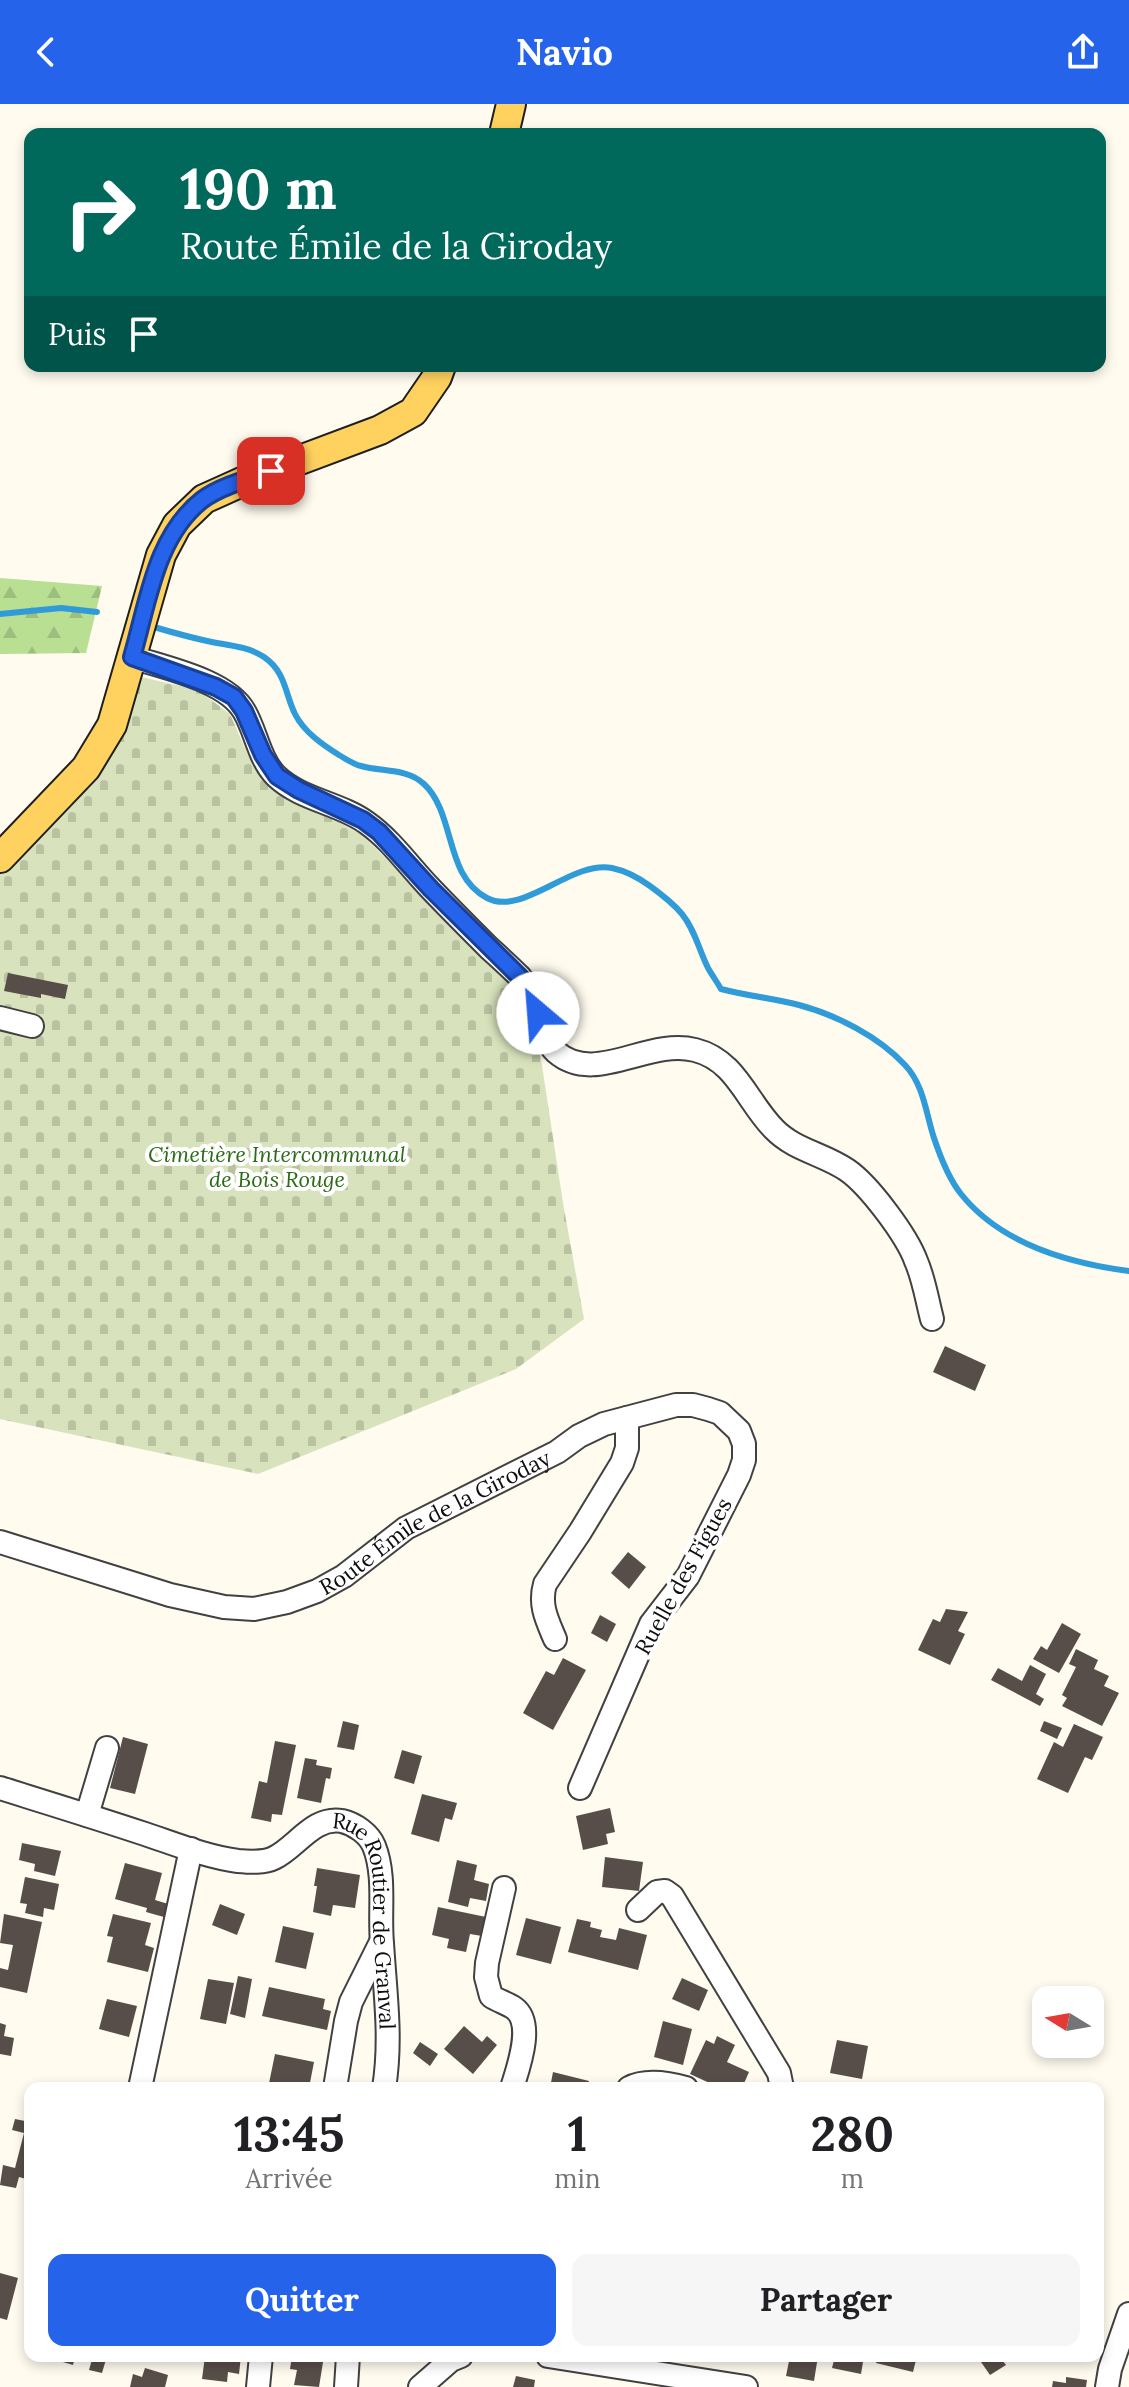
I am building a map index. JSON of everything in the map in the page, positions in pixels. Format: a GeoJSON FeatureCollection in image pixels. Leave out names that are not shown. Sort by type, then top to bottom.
{"type":"FeatureCollection","features":[{"type":"Feature","properties":{"kind":"main road"},"geometry":{"type":"LineString","coordinates":[[505,128],[511,104]]}},
{"type":"Feature","properties":{"kind":"main road"},"geometry":{"type":"LineString","coordinates":[[0,858],[86,768],[112,725],[161,555],[177,525],[204,499],[380,430],[413,412],[439,372]]}},
{"type":"Feature","properties":{"kind":"street"},"geometry":{"type":"LineString","coordinates":[[132,657],[216,687],[234,697],[277,776],[299,790],[363,820],[379,832],[431,889],[520,977],[534,997],[543,1029],[553,1049],[568,1060],[584,1065],[605,1064],[650,1050],[677,1047],[697,1050],[729,1068],[759,1113],[777,1132],[849,1171],[878,1203],[899,1229],[916,1260],[932,1319]]}},
{"type":"Feature","properties":{"kind":"street"},"geometry":{"type":"LineString","coordinates":[[0,1018],[32,1026]]}},
{"type":"Feature","properties":{"kind":"street","name":"Ruelle des Figues"},"geometry":{"type":"LineString","coordinates":[[580,1788],[651,1624],[688,1576],[744,1460],[744,1444],[739,1431],[720,1413],[693,1405],[676,1405],[627,1418]]}},
{"type":"Feature","properties":{"kind":"street"},"geometry":{"type":"LineString","coordinates":[[555,1639],[544,1611],[542,1593],[622,1463],[627,1448],[627,1418]]}},
{"type":"Feature","properties":{"kind":"street","name":"Route Émile de la Giroday"},"geometry":{"type":"LineString","coordinates":[[0,1542],[183,1599],[224,1607],[265,1607],[317,1591],[344,1576],[406,1528],[427,1516],[557,1452],[591,1429],[627,1418]]}},
{"type":"Feature","properties":{"kind":"street"},"geometry":{"type":"LineString","coordinates":[[87,1815],[107,1748]]}},
{"type":"Feature","properties":{"kind":"street","name":"Rue Routier de Granval"},"geometry":{"type":"LineString","coordinates":[[0,1788],[191,1849],[240,1861],[266,1861],[276,1857],[312,1828],[325,1822],[340,1821],[360,1828],[374,1844],[380,1872],[382,1941],[389,2011],[385,2082]]}},
{"type":"Feature","properties":{"kind":"street"},"geometry":{"type":"LineString","coordinates":[[141,2082],[191,1849]]}},
{"type":"Feature","properties":{"kind":"street"},"geometry":{"type":"LineString","coordinates":[[504,1888],[486,1977],[491,1996],[521,2014],[525,2033],[513,2082]]}},
{"type":"Feature","properties":{"kind":"street"},"geometry":{"type":"LineString","coordinates":[[638,1910],[657,1892],[665,1891],[672,1896],[779,2073],[781,2082]]}},
{"type":"Feature","properties":{"kind":"street"},"geometry":{"type":"LineString","coordinates":[[336,2082],[351,2002],[382,1941]]}},
{"type":"Feature","properties":{"kind":"street"},"geometry":{"type":"LineString","coordinates":[[1107,2387],[1129,2314]]}},
{"type":"Feature","properties":{"kind":"street"},"geometry":{"type":"LineString","coordinates":[[258,2387],[260,2362]]}},
{"type":"Feature","properties":{"kind":"street"},"geometry":{"type":"LineString","coordinates":[[346,2387],[348,2362]]}},
{"type":"Feature","properties":{"kind":"street"},"geometry":{"type":"LineString","coordinates":[[420,2387],[448,2362]]}},
{"type":"Feature","properties":{"kind":"street"},"geometry":{"type":"LineString","coordinates":[[584,2362],[746,2387]]}},
{"type":"Feature","properties":{"kind":"green space"},"geometry":{"type":"Polygon","coordinates":[[[0,578],[102,586],[86,653],[0,654],[0,578]]]}},
{"type":"Feature","properties":{"kind":"green space","name":"Cimetière Intercommunal de Bois Rouge"},"geometry":{"type":"Polygon","coordinates":[[[141,677],[198,690],[230,714],[248,755],[265,782],[291,801],[322,813],[362,835],[510,981],[526,1005],[537,1033],[584,1319],[516,1369],[258,1474],[0,1419],[0,874],[75,802],[122,726],[141,677]]]}},
{"type":"Feature","properties":{"kind":"building"},"geometry":{"type":"Polygon","coordinates":[[[8,973],[68,985],[65,999],[4,991],[8,973]]]}},
{"type":"Feature","properties":{"kind":"building"},"geometry":{"type":"Polygon","coordinates":[[[945,1346],[986,1365],[975,1391],[933,1372],[945,1346]]]}},
{"type":"Feature","properties":{"kind":"building"},"geometry":{"type":"Polygon","coordinates":[[[628,1552],[646,1567],[629,1589],[611,1573],[628,1552]]]}},
{"type":"Feature","properties":{"kind":"building"},"geometry":{"type":"Polygon","coordinates":[[[946,1609],[968,1612],[958,1631],[965,1634],[950,1665],[918,1650],[933,1619],[940,1622],[946,1609]]]}},
{"type":"Feature","properties":{"kind":"building"},"geometry":{"type":"Polygon","coordinates":[[[600,1615],[616,1624],[607,1642],[591,1633],[600,1615]]]}},
{"type":"Feature","properties":{"kind":"building"},"geometry":{"type":"Polygon","coordinates":[[[1062,1623],[1081,1634],[1059,1673],[1033,1659],[1041,1646],[1047,1650],[1062,1623]]]}},
{"type":"Feature","properties":{"kind":"building"},"geometry":{"type":"Polygon","coordinates":[[[1076,1649],[1098,1660],[1094,1669],[1109,1676],[1104,1686],[1119,1693],[1102,1726],[1062,1706],[1067,1698],[1062,1695],[1076,1667],[1069,1664],[1076,1649]]]}},
{"type":"Feature","properties":{"kind":"building"},"geometry":{"type":"Polygon","coordinates":[[[563,1658],[586,1670],[553,1730],[523,1713],[546,1671],[554,1675],[563,1658]]]}},
{"type":"Feature","properties":{"kind":"building"},"geometry":{"type":"Polygon","coordinates":[[[1030,1665],[1046,1674],[1036,1694],[1044,1699],[1040,1706],[991,1680],[998,1668],[1022,1681],[1030,1665]]]}},
{"type":"Feature","properties":{"kind":"building"},"geometry":{"type":"Polygon","coordinates":[[[343,1721],[359,1725],[354,1750],[337,1747],[343,1721]]]}},
{"type":"Feature","properties":{"kind":"building"},"geometry":{"type":"Polygon","coordinates":[[[1044,1721],[1062,1728],[1057,1739],[1040,1731],[1044,1721]]]}},
{"type":"Feature","properties":{"kind":"building"},"geometry":{"type":"Polygon","coordinates":[[[1074,1724],[1103,1737],[1092,1760],[1085,1757],[1068,1793],[1037,1779],[1054,1742],[1063,1747],[1074,1724]]]}},
{"type":"Feature","properties":{"kind":"building"},"geometry":{"type":"Polygon","coordinates":[[[123,1737],[148,1744],[135,1794],[110,1788],[123,1737]]]}},
{"type":"Feature","properties":{"kind":"building"},"geometry":{"type":"Polygon","coordinates":[[[275,1741],[296,1745],[282,1815],[272,1814],[271,1822],[251,1818],[259,1781],[267,1783],[275,1741]]]}},
{"type":"Feature","properties":{"kind":"building"},"geometry":{"type":"Polygon","coordinates":[[[402,1750],[422,1756],[414,1784],[394,1778],[402,1750]]]}},
{"type":"Feature","properties":{"kind":"building"},"geometry":{"type":"Polygon","coordinates":[[[305,1758],[317,1760],[316,1765],[332,1768],[330,1779],[326,1778],[321,1803],[297,1798],[305,1758]]]}},
{"type":"Feature","properties":{"kind":"building"},"geometry":{"type":"Polygon","coordinates":[[[422,1794],[457,1803],[452,1820],[445,1818],[439,1842],[411,1834],[422,1794]]]}},
{"type":"Feature","properties":{"kind":"building"},"geometry":{"type":"Polygon","coordinates":[[[610,1808],[615,1832],[606,1834],[608,1844],[583,1850],[576,1816],[610,1808]]]}},
{"type":"Feature","properties":{"kind":"building"},"geometry":{"type":"Polygon","coordinates":[[[22,1843],[61,1851],[55,1876],[34,1871],[35,1864],[19,1860],[22,1843]]]}},
{"type":"Feature","properties":{"kind":"building"},"geometry":{"type":"Polygon","coordinates":[[[605,1857],[643,1862],[639,1891],[602,1887],[605,1857]]]}},
{"type":"Feature","properties":{"kind":"building"},"geometry":{"type":"Polygon","coordinates":[[[457,1860],[477,1865],[474,1880],[489,1884],[486,1901],[470,1898],[468,1907],[448,1902],[457,1860]]]}},
{"type":"Feature","properties":{"kind":"building"},"geometry":{"type":"Polygon","coordinates":[[[125,1863],[162,1873],[155,1900],[175,1906],[171,1919],[115,1899],[125,1863]]]}},
{"type":"Feature","properties":{"kind":"building"},"geometry":{"type":"Polygon","coordinates":[[[317,1868],[360,1875],[355,1908],[333,1905],[331,1916],[313,1912],[317,1868]]]}},
{"type":"Feature","properties":{"kind":"building"},"geometry":{"type":"Polygon","coordinates":[[[25,1877],[59,1884],[54,1910],[44,1908],[43,1917],[25,1913],[27,1904],[20,1903],[25,1877]]]}},
{"type":"Feature","properties":{"kind":"building"},"geometry":{"type":"Polygon","coordinates":[[[220,1904],[245,1914],[237,1935],[212,1925],[220,1904]]]}},
{"type":"Feature","properties":{"kind":"building"},"geometry":{"type":"Polygon","coordinates":[[[438,1907],[486,1917],[482,1936],[470,1934],[466,1952],[447,1948],[449,1939],[432,1935],[438,1907]]]}},
{"type":"Feature","properties":{"kind":"building"},"geometry":{"type":"Polygon","coordinates":[[[4,1914],[42,1922],[27,1993],[0,1987],[0,1968],[8,1970],[13,1945],[0,1943],[4,1914]]]}},
{"type":"Feature","properties":{"kind":"building"},"geometry":{"type":"Polygon","coordinates":[[[113,1914],[151,1923],[145,1945],[154,1948],[148,1972],[107,1962],[113,1937],[107,1936],[113,1914]]]}},
{"type":"Feature","properties":{"kind":"building"},"geometry":{"type":"Polygon","coordinates":[[[526,1918],[561,1927],[551,1964],[516,1955],[526,1918]]]}},
{"type":"Feature","properties":{"kind":"building"},"geometry":{"type":"Polygon","coordinates":[[[577,1919],[591,1922],[590,1927],[602,1930],[600,1937],[616,1940],[619,1928],[647,1935],[638,1970],[568,1952],[577,1919]]]}},
{"type":"Feature","properties":{"kind":"building"},"geometry":{"type":"Polygon","coordinates":[[[283,1926],[314,1933],[306,1969],[275,1962],[283,1926]]]}},
{"type":"Feature","properties":{"kind":"building"},"geometry":{"type":"Polygon","coordinates":[[[238,1976],[252,1979],[245,2018],[230,2014],[238,1976]]]}},
{"type":"Feature","properties":{"kind":"building"},"geometry":{"type":"Polygon","coordinates":[[[682,1978],[708,1990],[699,2011],[672,1999],[682,1978]]]}},
{"type":"Feature","properties":{"kind":"building"},"geometry":{"type":"Polygon","coordinates":[[[208,1979],[234,1983],[226,2024],[200,2019],[208,1979]]]}},
{"type":"Feature","properties":{"kind":"building"},"geometry":{"type":"Polygon","coordinates":[[[269,1987],[325,1999],[323,2009],[331,2011],[327,2030],[262,2016],[269,1987]]]}},
{"type":"Feature","properties":{"kind":"building"},"geometry":{"type":"Polygon","coordinates":[[[107,1999],[137,2006],[129,2037],[99,2029],[107,1999]]]}},
{"type":"Feature","properties":{"kind":"building"},"geometry":{"type":"Polygon","coordinates":[[[663,2021],[692,2029],[683,2065],[654,2057],[663,2021]]]}},
{"type":"Feature","properties":{"kind":"building"},"geometry":{"type":"Polygon","coordinates":[[[0,2023],[6,2025],[4,2036],[14,2038],[11,2056],[0,2054],[0,2023]]]}},
{"type":"Feature","properties":{"kind":"building"},"geometry":{"type":"Polygon","coordinates":[[[464,2026],[482,2042],[487,2036],[497,2045],[473,2074],[444,2049],[464,2026]]]}},
{"type":"Feature","properties":{"kind":"building"},"geometry":{"type":"Polygon","coordinates":[[[717,2036],[735,2045],[727,2062],[749,2072],[745,2082],[707,2082],[690,2074],[706,2040],[714,2044],[717,2036]]]}},
{"type":"Feature","properties":{"kind":"building"},"geometry":{"type":"Polygon","coordinates":[[[837,2040],[868,2046],[862,2079],[830,2073],[837,2040]]]}},
{"type":"Feature","properties":{"kind":"building"},"geometry":{"type":"Polygon","coordinates":[[[420,2042],[438,2054],[430,2066],[413,2053],[420,2042]]]}},
{"type":"Feature","properties":{"kind":"building"},"geometry":{"type":"Polygon","coordinates":[[[275,2054],[314,2062],[310,2082],[269,2082],[275,2054]]]}},
{"type":"Feature","properties":{"kind":"building"},"geometry":{"type":"Polygon","coordinates":[[[553,2072],[589,2081],[589,2082],[551,2082],[553,2072]]]}},
{"type":"Feature","properties":{"kind":"building"},"geometry":{"type":"Polygon","coordinates":[[[15,2119],[24,2121],[24,2133],[12,2130],[15,2119]]]}},
{"type":"Feature","properties":{"kind":"building"},"geometry":{"type":"Polygon","coordinates":[[[24,2133],[24,2178],[19,2177],[16,2188],[0,2185],[3,2165],[15,2168],[24,2133]]]}},
{"type":"Feature","properties":{"kind":"building"},"geometry":{"type":"Polygon","coordinates":[[[0,2273],[18,2278],[7,2320],[0,2318],[0,2273]]]}},
{"type":"Feature","properties":{"kind":"building"},"geometry":{"type":"Polygon","coordinates":[[[91,2362],[105,2362],[102,2373],[89,2370],[91,2362]]]}},
{"type":"Feature","properties":{"kind":"building"},"geometry":{"type":"Polygon","coordinates":[[[204,2362],[240,2362],[239,2374],[228,2372],[227,2382],[202,2379],[204,2362]]]}},
{"type":"Feature","properties":{"kind":"building"},"geometry":{"type":"Polygon","coordinates":[[[291,2362],[323,2362],[319,2387],[294,2385],[297,2370],[290,2369],[291,2362]]]}},
{"type":"Feature","properties":{"kind":"building"},"geometry":{"type":"Polygon","coordinates":[[[789,2362],[817,2362],[814,2381],[786,2376],[789,2362]]]}},
{"type":"Feature","properties":{"kind":"building"},"geometry":{"type":"Polygon","coordinates":[[[834,2362],[863,2362],[861,2374],[832,2368],[834,2362]]]}},
{"type":"Feature","properties":{"kind":"building"},"geometry":{"type":"Polygon","coordinates":[[[876,2362],[916,2362],[913,2372],[876,2362]]]}},
{"type":"Feature","properties":{"kind":"building"},"geometry":{"type":"Polygon","coordinates":[[[981,2362],[1004,2362],[1006,2365],[990,2375],[981,2362]]]}},
{"type":"Feature","properties":{"kind":"building"},"geometry":{"type":"Polygon","coordinates":[[[145,2368],[168,2375],[165,2387],[130,2387],[133,2374],[142,2377],[145,2368]]]}},
{"type":"Feature","properties":{"kind":"building"},"geometry":{"type":"Polygon","coordinates":[[[516,2376],[535,2380],[534,2387],[513,2387],[516,2376]]]}},
{"type":"Feature","properties":{"kind":"building"},"geometry":{"type":"Polygon","coordinates":[[[1066,2377],[1087,2380],[1086,2387],[1052,2387],[1053,2381],[1066,2383],[1066,2377]]]}},
{"type":"Feature","properties":{"kind":"waterway"},"geometry":{"type":"LineString","coordinates":[[0,614],[61,608],[97,612]]}},
{"type":"Feature","properties":{"kind":"waterway"},"geometry":{"type":"LineString","coordinates":[[154,627],[258,653],[277,669],[299,721],[320,742],[355,764],[410,775],[424,784],[441,811],[464,875],[473,888],[487,898],[501,902],[516,900],[596,868],[617,869],[646,883],[671,902],[686,920],[721,989],[813,1009],[856,1028],[905,1065],[920,1091],[945,1167],[961,1194],[995,1226],[1059,1256],[1129,1271]]}},
{"type":"Feature","properties":{"kind":"route"},"geometry":{"type":"LineString","coordinates":[[271,471],[204,499],[177,525],[161,555],[132,657],[194,678],[234,697],[277,776],[299,790],[363,820],[379,832],[431,889],[520,977],[534,997],[538,1013]]}}]}
